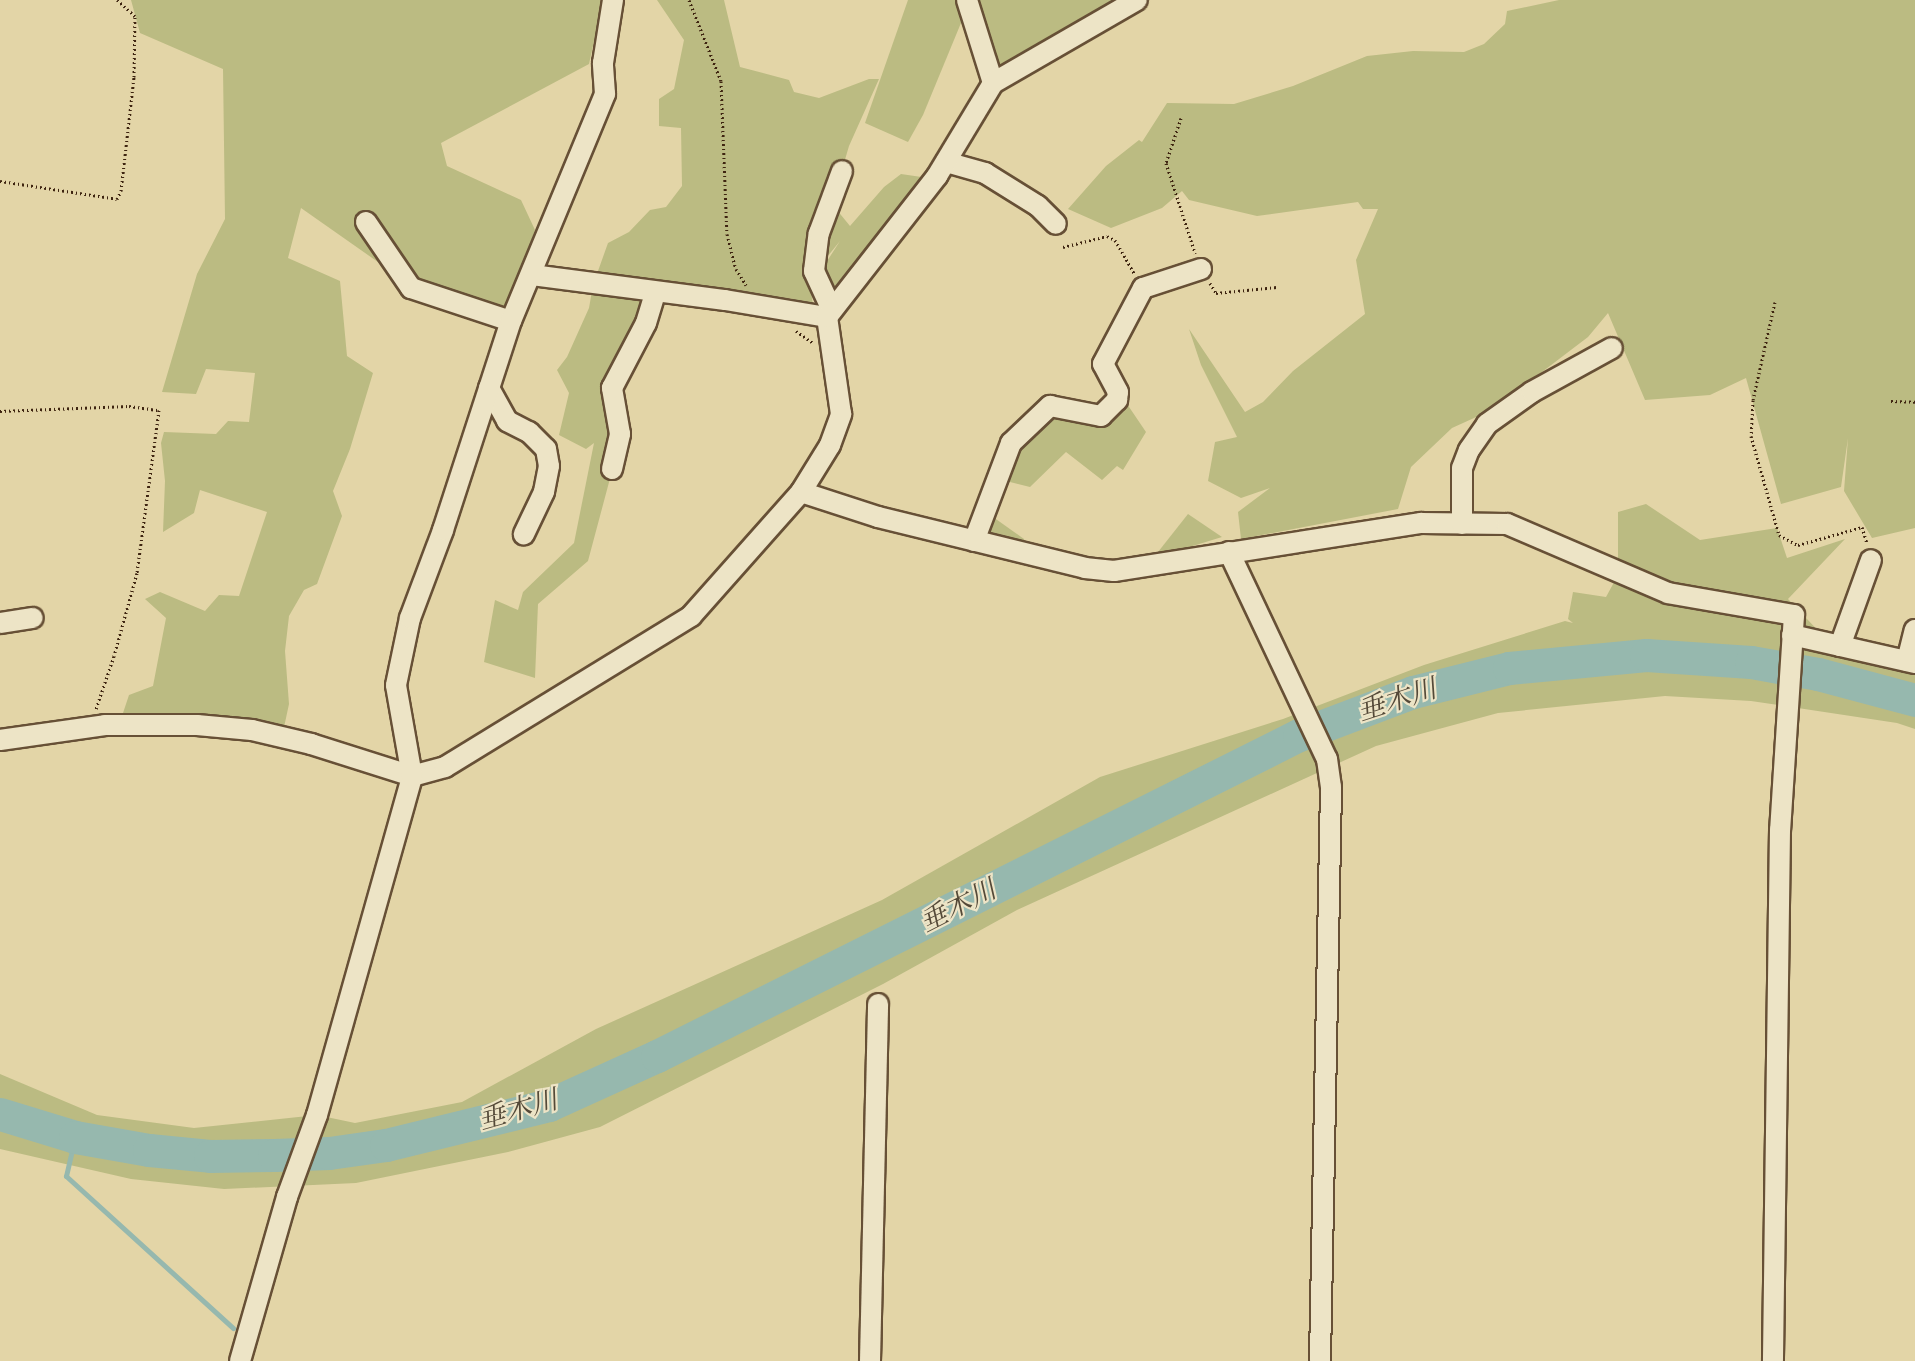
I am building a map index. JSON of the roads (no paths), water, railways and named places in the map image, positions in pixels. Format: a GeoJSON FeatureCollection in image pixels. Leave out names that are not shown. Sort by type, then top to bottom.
{"type":"FeatureCollection","features":[{"type":"Feature","properties":{"kind":"street"},"geometry":{"type":"LineString","coordinates":[[240,1361],[287,1197],[317,1115],[412,776],[396,685],[410,618],[511,321],[532,275],[605,94],[603,63],[613,0]]}},
{"type":"Feature","properties":{"kind":"street"},"geometry":{"type":"LineString","coordinates":[[967,0],[993,83]]}},
{"type":"Feature","properties":{"kind":"street"},"geometry":{"type":"LineString","coordinates":[[830,314],[946,162],[993,83],[1137,0]]}},
{"type":"Feature","properties":{"kind":"street"},"geometry":{"type":"LineString","coordinates":[[946,162],[985,173],[1038,206],[1056,224]]}},
{"type":"Feature","properties":{"kind":"street"},"geometry":{"type":"LineString","coordinates":[[0,740],[90,727],[197,725],[252,730],[310,744],[412,776],[445,767],[691,616],[801,492],[830,445],[840,414],[830,314],[814,271],[819,233],[842,171]]}},
{"type":"Feature","properties":{"kind":"street"},"geometry":{"type":"LineString","coordinates":[[366,222],[411,288],[511,321]]}},
{"type":"Feature","properties":{"kind":"street"},"geometry":{"type":"LineString","coordinates":[[974,541],[1011,443],[1050,406],[1101,416],[1117,400],[1118,392],[1103,364],[1143,288],[1201,269]]}},
{"type":"Feature","properties":{"kind":"street"},"geometry":{"type":"LineString","coordinates":[[532,275],[770,308],[830,314]]}},
{"type":"Feature","properties":{"kind":"street"},"geometry":{"type":"LineString","coordinates":[[612,469],[620,434],[612,388],[646,323],[654,292]]}},
{"type":"Feature","properties":{"kind":"street"},"geometry":{"type":"LineString","coordinates":[[1462,524],[1462,468],[1468,450],[1487,424],[1532,392],[1612,348]]}},
{"type":"Feature","properties":{"kind":"street"},"geometry":{"type":"LineString","coordinates":[[489,388],[507,421],[528,432],[546,449],[549,466],[544,492],[524,534]]}},
{"type":"Feature","properties":{"kind":"street"},"geometry":{"type":"LineString","coordinates":[[801,492],[878,517],[1085,568],[1114,571],[1421,523],[1508,524],[1668,593],[1794,615],[1780,830],[1773,1361]]}},
{"type":"Feature","properties":{"kind":"street"},"geometry":{"type":"LineString","coordinates":[[1229,552],[1327,759],[1331,788],[1320,1361]]}},
{"type":"Feature","properties":{"kind":"street"},"geometry":{"type":"LineString","coordinates":[[1840,646],[1871,560]]}},
{"type":"Feature","properties":{"kind":"street"},"geometry":{"type":"LineString","coordinates":[[0,623],[33,618]]}},
{"type":"Feature","properties":{"kind":"street"},"geometry":{"type":"LineString","coordinates":[[1792,635],[1911,662],[1915,630]]}},
{"type":"Feature","properties":{"kind":"street"},"geometry":{"type":"LineString","coordinates":[[870,1361],[878,1004]]}},
{"type":"Feature","properties":{"kind":"waterway","name":"垂木川"},"geometry":{"type":"LineString","coordinates":[[0,1114],[75,1137],[149,1150],[210,1156],[274,1155],[329,1153],[386,1145],[549,1105],[657,1056],[1299,735],[1413,692],[1509,668],[1646,655],[1751,662],[1818,674],[1915,700]]}},
{"type":"Feature","properties":{"kind":"waterway"},"geometry":{"type":"LineString","coordinates":[[75,1137],[66,1176],[233,1328]]}}]}
